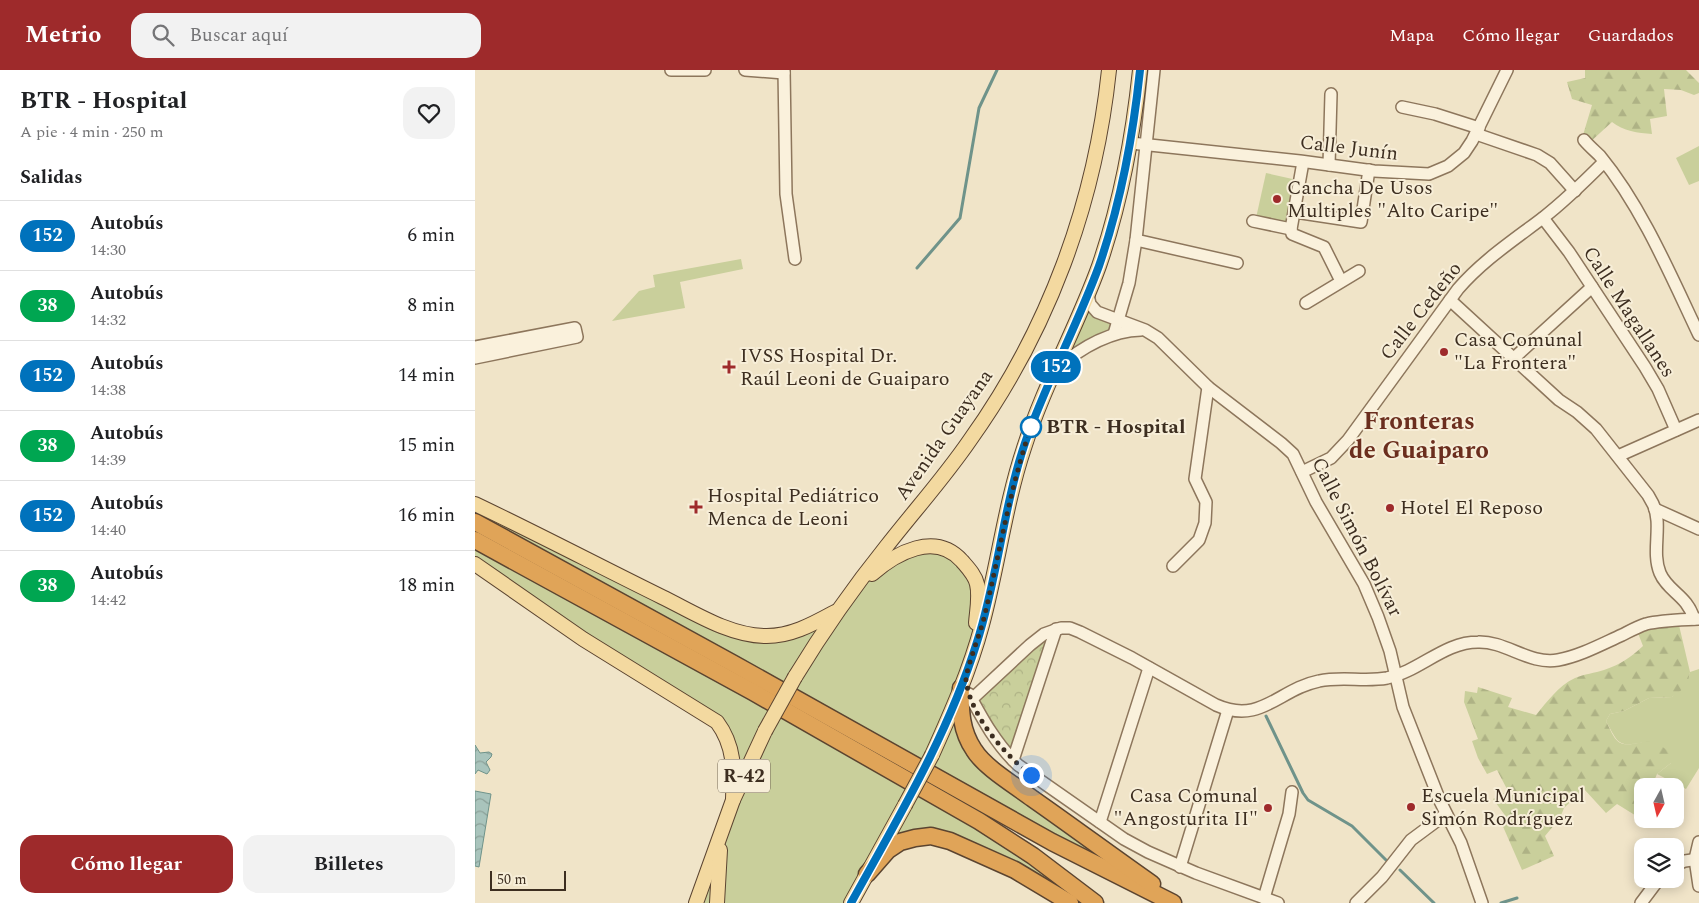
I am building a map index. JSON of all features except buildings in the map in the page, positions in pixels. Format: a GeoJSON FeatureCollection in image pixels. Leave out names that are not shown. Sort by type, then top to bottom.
{"type":"FeatureCollection","features":[{"type":"Feature","properties":{"kind":"highway"},"geometry":{"type":"LineString","coordinates":[[475,522],[735,664],[1035,833],[1173,903]]}},
{"type":"Feature","properties":{"kind":"highway"},"geometry":{"type":"LineString","coordinates":[[475,540],[728,678],[979,821],[1033,856],[1095,903]]}},
{"type":"Feature","properties":{"kind":"highway"},"geometry":{"type":"LineString","coordinates":[[966,688],[960,704],[963,729],[972,747],[982,760],[1097,845],[1181,903]]}},
{"type":"Feature","properties":{"kind":"highway"},"geometry":{"type":"LineString","coordinates":[[867,874],[888,850],[900,842],[931,836],[950,841],[1015,870],[1070,903]]}},
{"type":"Feature","properties":{"kind":"main road","name":"Avenida Guayana"},"geometry":{"type":"LineString","coordinates":[[697,903],[733,800],[765,731],[795,677],[847,597],[971,439],[996,401],[1041,321],[1066,261],[1086,195],[1101,126],[1109,70]]}},
{"type":"Feature","properties":{"kind":"main road"},"geometry":{"type":"LineString","coordinates":[[851,903],[966,688],[983,624],[1018,465],[1034,419],[1088,294],[1107,243],[1131,143],[1140,70]]}},
{"type":"Feature","properties":{"kind":"main road"},"geometry":{"type":"LineString","coordinates":[[475,504],[711,620],[743,632],[764,636],[778,635],[811,625],[838,611]]}},
{"type":"Feature","properties":{"kind":"main road"},"geometry":{"type":"LineString","coordinates":[[847,597],[897,555],[923,546],[952,553],[968,567],[977,584],[977,610],[966,688]]}},
{"type":"Feature","properties":{"kind":"main road"},"geometry":{"type":"LineString","coordinates":[[475,564],[583,639],[717,722],[723,730],[731,752],[734,767],[733,800]]}},
{"type":"Feature","properties":{"kind":"main road"},"geometry":{"type":"LineString","coordinates":[[717,903],[719,857],[725,822]]}},
{"type":"Feature","properties":{"kind":"street"},"geometry":{"type":"LineString","coordinates":[[671,70],[705,70]]}},
{"type":"Feature","properties":{"kind":"street"},"geometry":{"type":"LineString","coordinates":[[745,70],[784,72],[785,194],[795,259]]}},
{"type":"Feature","properties":{"kind":"street"},"geometry":{"type":"LineString","coordinates":[[1114,334],[1129,283],[1136,240],[1154,70]]}},
{"type":"Feature","properties":{"kind":"street","name":"Calle Junín"},"geometry":{"type":"LineString","coordinates":[[1131,143],[1369,170],[1421,174],[1436,172],[1457,160],[1464,153],[1478,131],[1507,70]]}},
{"type":"Feature","properties":{"kind":"street"},"geometry":{"type":"LineString","coordinates":[[1329,165],[1331,94]]}},
{"type":"Feature","properties":{"kind":"street"},"geometry":{"type":"LineString","coordinates":[[1402,107],[1435,114],[1537,155],[1555,168],[1575,191]]}},
{"type":"Feature","properties":{"kind":"street"},"geometry":{"type":"LineString","coordinates":[[1584,140],[1604,162],[1621,186],[1649,233],[1699,335]]}},
{"type":"Feature","properties":{"kind":"street"},"geometry":{"type":"LineString","coordinates":[[1303,162],[1291,229],[1293,236],[1324,247],[1341,281]]}},
{"type":"Feature","properties":{"kind":"street","name":"Calle Cedeño"},"geometry":{"type":"LineString","coordinates":[[1302,472],[1331,458],[1348,440],[1462,284],[1483,263],[1543,218],[1575,191],[1604,162]]}},
{"type":"Feature","properties":{"kind":"street"},"geometry":{"type":"LineString","coordinates":[[1295,212],[1361,222],[1369,170]]}},
{"type":"Feature","properties":{"kind":"street","name":"Calle Magallanes"},"geometry":{"type":"LineString","coordinates":[[1543,218],[1569,252],[1645,367],[1658,389],[1677,430]]}},
{"type":"Feature","properties":{"kind":"street"},"geometry":{"type":"LineString","coordinates":[[1253,221],[1291,229]]}},
{"type":"Feature","properties":{"kind":"street"},"geometry":{"type":"LineString","coordinates":[[1136,240],[1237,264]]}},
{"type":"Feature","properties":{"kind":"street"},"geometry":{"type":"LineString","coordinates":[[1306,303],[1359,271]]}},
{"type":"Feature","properties":{"kind":"street"},"geometry":{"type":"LineString","coordinates":[[1514,358],[1592,288]]}},
{"type":"Feature","properties":{"kind":"street","name":"Calle Simón Bolívar"},"geometry":{"type":"LineString","coordinates":[[1088,294],[1090,304],[1097,312],[1145,330],[1158,338],[1208,387],[1289,450],[1297,460],[1316,502],[1359,576],[1379,617],[1403,707],[1439,801],[1464,851],[1483,903]]}},
{"type":"Feature","properties":{"kind":"street"},"geometry":{"type":"LineString","coordinates":[[1278,903],[1180,867],[1148,852],[1124,839],[1031,775],[1013,760],[986,726],[966,688],[1044,634],[1056,629],[1070,628],[1080,632],[1216,705],[1228,710],[1242,712],[1249,711],[1318,681],[1378,679],[1395,675],[1459,643],[1480,641],[1491,643],[1537,660],[1557,660],[1598,646],[1646,624],[1696,619],[1687,602],[1667,583],[1659,569],[1655,509],[1648,495],[1618,456],[1596,429],[1577,412],[1559,400],[1450,300]]}},
{"type":"Feature","properties":{"kind":"street"},"geometry":{"type":"LineString","coordinates":[[475,347],[575,328],[577,337],[475,358]]}},
{"type":"Feature","properties":{"kind":"street"},"geometry":{"type":"LineString","coordinates":[[1055,370],[1067,359],[1095,342],[1114,334],[1145,330]]}},
{"type":"Feature","properties":{"kind":"street"},"geometry":{"type":"LineString","coordinates":[[1173,566],[1199,540],[1205,523],[1206,502],[1195,479],[1208,387]]}},
{"type":"Feature","properties":{"kind":"street"},"geometry":{"type":"LineString","coordinates":[[1618,456],[1699,420]]}},
{"type":"Feature","properties":{"kind":"street"},"geometry":{"type":"LineString","coordinates":[[1655,509],[1699,529]]}},
{"type":"Feature","properties":{"kind":"street"},"geometry":{"type":"LineString","coordinates":[[1013,760],[1056,629]]}},
{"type":"Feature","properties":{"kind":"street"},"geometry":{"type":"LineString","coordinates":[[1100,822],[1149,668]]}},
{"type":"Feature","properties":{"kind":"street"},"geometry":{"type":"LineString","coordinates":[[1180,867],[1228,710]]}},
{"type":"Feature","properties":{"kind":"street"},"geometry":{"type":"LineString","coordinates":[[1264,898],[1289,814],[1292,792]]}},
{"type":"Feature","properties":{"kind":"street"},"geometry":{"type":"LineString","coordinates":[[1356,903],[1382,877],[1411,840],[1446,814]]}},
{"type":"Feature","properties":{"kind":"street"},"geometry":{"type":"LineString","coordinates":[[1699,842],[1697,859],[1699,886]]}},
{"type":"Feature","properties":{"kind":"street"},"geometry":{"type":"LineString","coordinates":[[1684,863],[1697,859]]}},
{"type":"Feature","properties":{"kind":"street"},"geometry":{"type":"LineString","coordinates":[[1641,903],[1652,888]]}},
{"type":"Feature","properties":{"kind":"green space"},"geometry":{"type":"Polygon","coordinates":[[[1585,70],[1686,70],[1699,83],[1699,93],[1694,95],[1681,90],[1664,89],[1667,116],[1650,119],[1652,134],[1626,129],[1612,122],[1589,143],[1583,135],[1592,105],[1572,99],[1567,82],[1585,78],[1585,70]]]}},
{"type":"Feature","properties":{"kind":"green space"},"geometry":{"type":"Polygon","coordinates":[[[1699,146],[1699,181],[1689,185],[1676,158],[1699,146]]]}},
{"type":"Feature","properties":{"kind":"green space","name":"Cancha De Usos Multiples \"Alto Caripe\""},"geometry":{"type":"Polygon","coordinates":[[[1266,173],[1297,180],[1287,224],[1256,218],[1266,173]]]}},
{"type":"Feature","properties":{"kind":"green space"},"geometry":{"type":"Polygon","coordinates":[[[741,259],[743,269],[680,282],[685,308],[612,321],[639,291],[655,287],[653,275],[741,259]]]}},
{"type":"Feature","properties":{"kind":"green space"},"geometry":{"type":"Polygon","coordinates":[[[1088,299],[1130,332],[1068,362],[1076,322],[1088,299]]]}},
{"type":"Feature","properties":{"kind":"green space"},"geometry":{"type":"Polygon","coordinates":[[[475,504],[743,632],[811,625],[874,573],[923,547],[968,567],[977,610],[965,677],[968,741],[1154,885],[1181,903],[1173,903],[475,522],[475,504]]]}},
{"type":"Feature","properties":{"kind":"green space"},"geometry":{"type":"Polygon","coordinates":[[[475,540],[834,739],[1095,903],[1070,903],[991,859],[925,842],[893,852],[851,903],[696,903],[733,800],[723,730],[475,564],[475,540]]]}},
{"type":"Feature","properties":{"kind":"green space"},"geometry":{"type":"Polygon","coordinates":[[[1678,621],[1690,672],[1687,686],[1672,697],[1649,698],[1624,711],[1610,714],[1606,721],[1617,741],[1625,744],[1652,742],[1672,753],[1671,763],[1657,774],[1655,778],[1634,778],[1634,815],[1617,804],[1606,813],[1584,789],[1564,808],[1560,818],[1545,836],[1554,856],[1522,870],[1501,822],[1507,818],[1493,799],[1508,791],[1497,770],[1487,774],[1478,758],[1472,741],[1478,739],[1464,702],[1465,691],[1477,693],[1478,687],[1512,698],[1508,707],[1536,715],[1553,695],[1569,681],[1615,665],[1643,646],[1636,628],[1678,621]]]}},
{"type":"Feature","properties":{"kind":"green space"},"geometry":{"type":"Polygon","coordinates":[[[1053,630],[1013,760],[972,699],[1053,630]]]}},
{"type":"Feature","properties":{"kind":"green space"},"geometry":{"type":"Polygon","coordinates":[[[1699,669],[1699,768],[1686,789],[1684,788],[1684,778],[1665,778],[1657,774],[1671,763],[1645,742],[1624,744],[1620,742],[1606,721],[1610,714],[1624,711],[1649,698],[1672,697],[1689,677],[1690,672],[1699,669]]]}},
{"type":"Feature","properties":{"kind":"water"},"geometry":{"type":"Polygon","coordinates":[[[475,745],[480,753],[489,752],[492,754],[486,762],[490,770],[487,774],[478,770],[475,774],[475,745]]]}},
{"type":"Feature","properties":{"kind":"water"},"geometry":{"type":"Polygon","coordinates":[[[475,791],[491,794],[479,867],[475,866],[475,791]]]}},
{"type":"Feature","properties":{"kind":"waterway"},"geometry":{"type":"LineString","coordinates":[[917,268],[960,218],[979,108],[997,70]]}},
{"type":"Feature","properties":{"kind":"waterway"},"geometry":{"type":"LineString","coordinates":[[1266,716],[1308,800],[1352,826],[1386,860]]}},
{"type":"Feature","properties":{"kind":"waterway"},"geometry":{"type":"LineString","coordinates":[[1400,870],[1434,903]]}},
{"type":"Feature","properties":{"kind":"waterway"},"geometry":{"type":"LineString","coordinates":[[1501,903],[1517,898]]}},
{"type":"Feature","properties":{"kind":"bus line","name":"152"},"geometry":{"type":"LineString","coordinates":[[851,903],[930,758],[961,688],[978,641],[1018,465],[1034,419],[1076,322],[1107,243],[1124,181],[1134,125],[1140,70]]}},
{"type":"Feature","properties":{"kind":"place","name":"Cancha De Usos Multiples \"Alto Caripe\""},"geometry":{"type":"Point","coordinates":[1277,199]}},
{"type":"Feature","properties":{"kind":"place","name":"Casa Comunal \"La Frontera\""},"geometry":{"type":"Point","coordinates":[1444,352]}},
{"type":"Feature","properties":{"kind":"place","name":"IVSS Hospital Dr. Raúl Leoni de Guaiparo"},"geometry":{"type":"Point","coordinates":[729,367]}},
{"type":"Feature","properties":{"kind":"place","name":"BTR - Hospital"},"geometry":{"type":"Point","coordinates":[1031,427]}},
{"type":"Feature","properties":{"kind":"place","name":"Hospital Pediátrico Menca de Leoni"},"geometry":{"type":"Point","coordinates":[696,507]}},
{"type":"Feature","properties":{"kind":"place","name":"Hotel El Reposo"},"geometry":{"type":"Point","coordinates":[1390,508]}},
{"type":"Feature","properties":{"kind":"place","name":"Escuela Municipal Simón Rodríguez"},"geometry":{"type":"Point","coordinates":[1411,807]}},
{"type":"Feature","properties":{"kind":"place","name":"Casa Comunal \"Angosturita II\""},"geometry":{"type":"Point","coordinates":[1268,808]}},
{"type":"Feature","properties":{"kind":"district","name":"Fronteras de Guaiparo"},"geometry":{"type":"Point","coordinates":[1419,436]}},
{"type":"Feature","properties":{"kind":"route"},"geometry":{"type":"LineString","coordinates":[[1031,427],[1018,465],[983,624],[965,677],[976,709],[986,726],[1008,755],[1031,775]]}}]}
